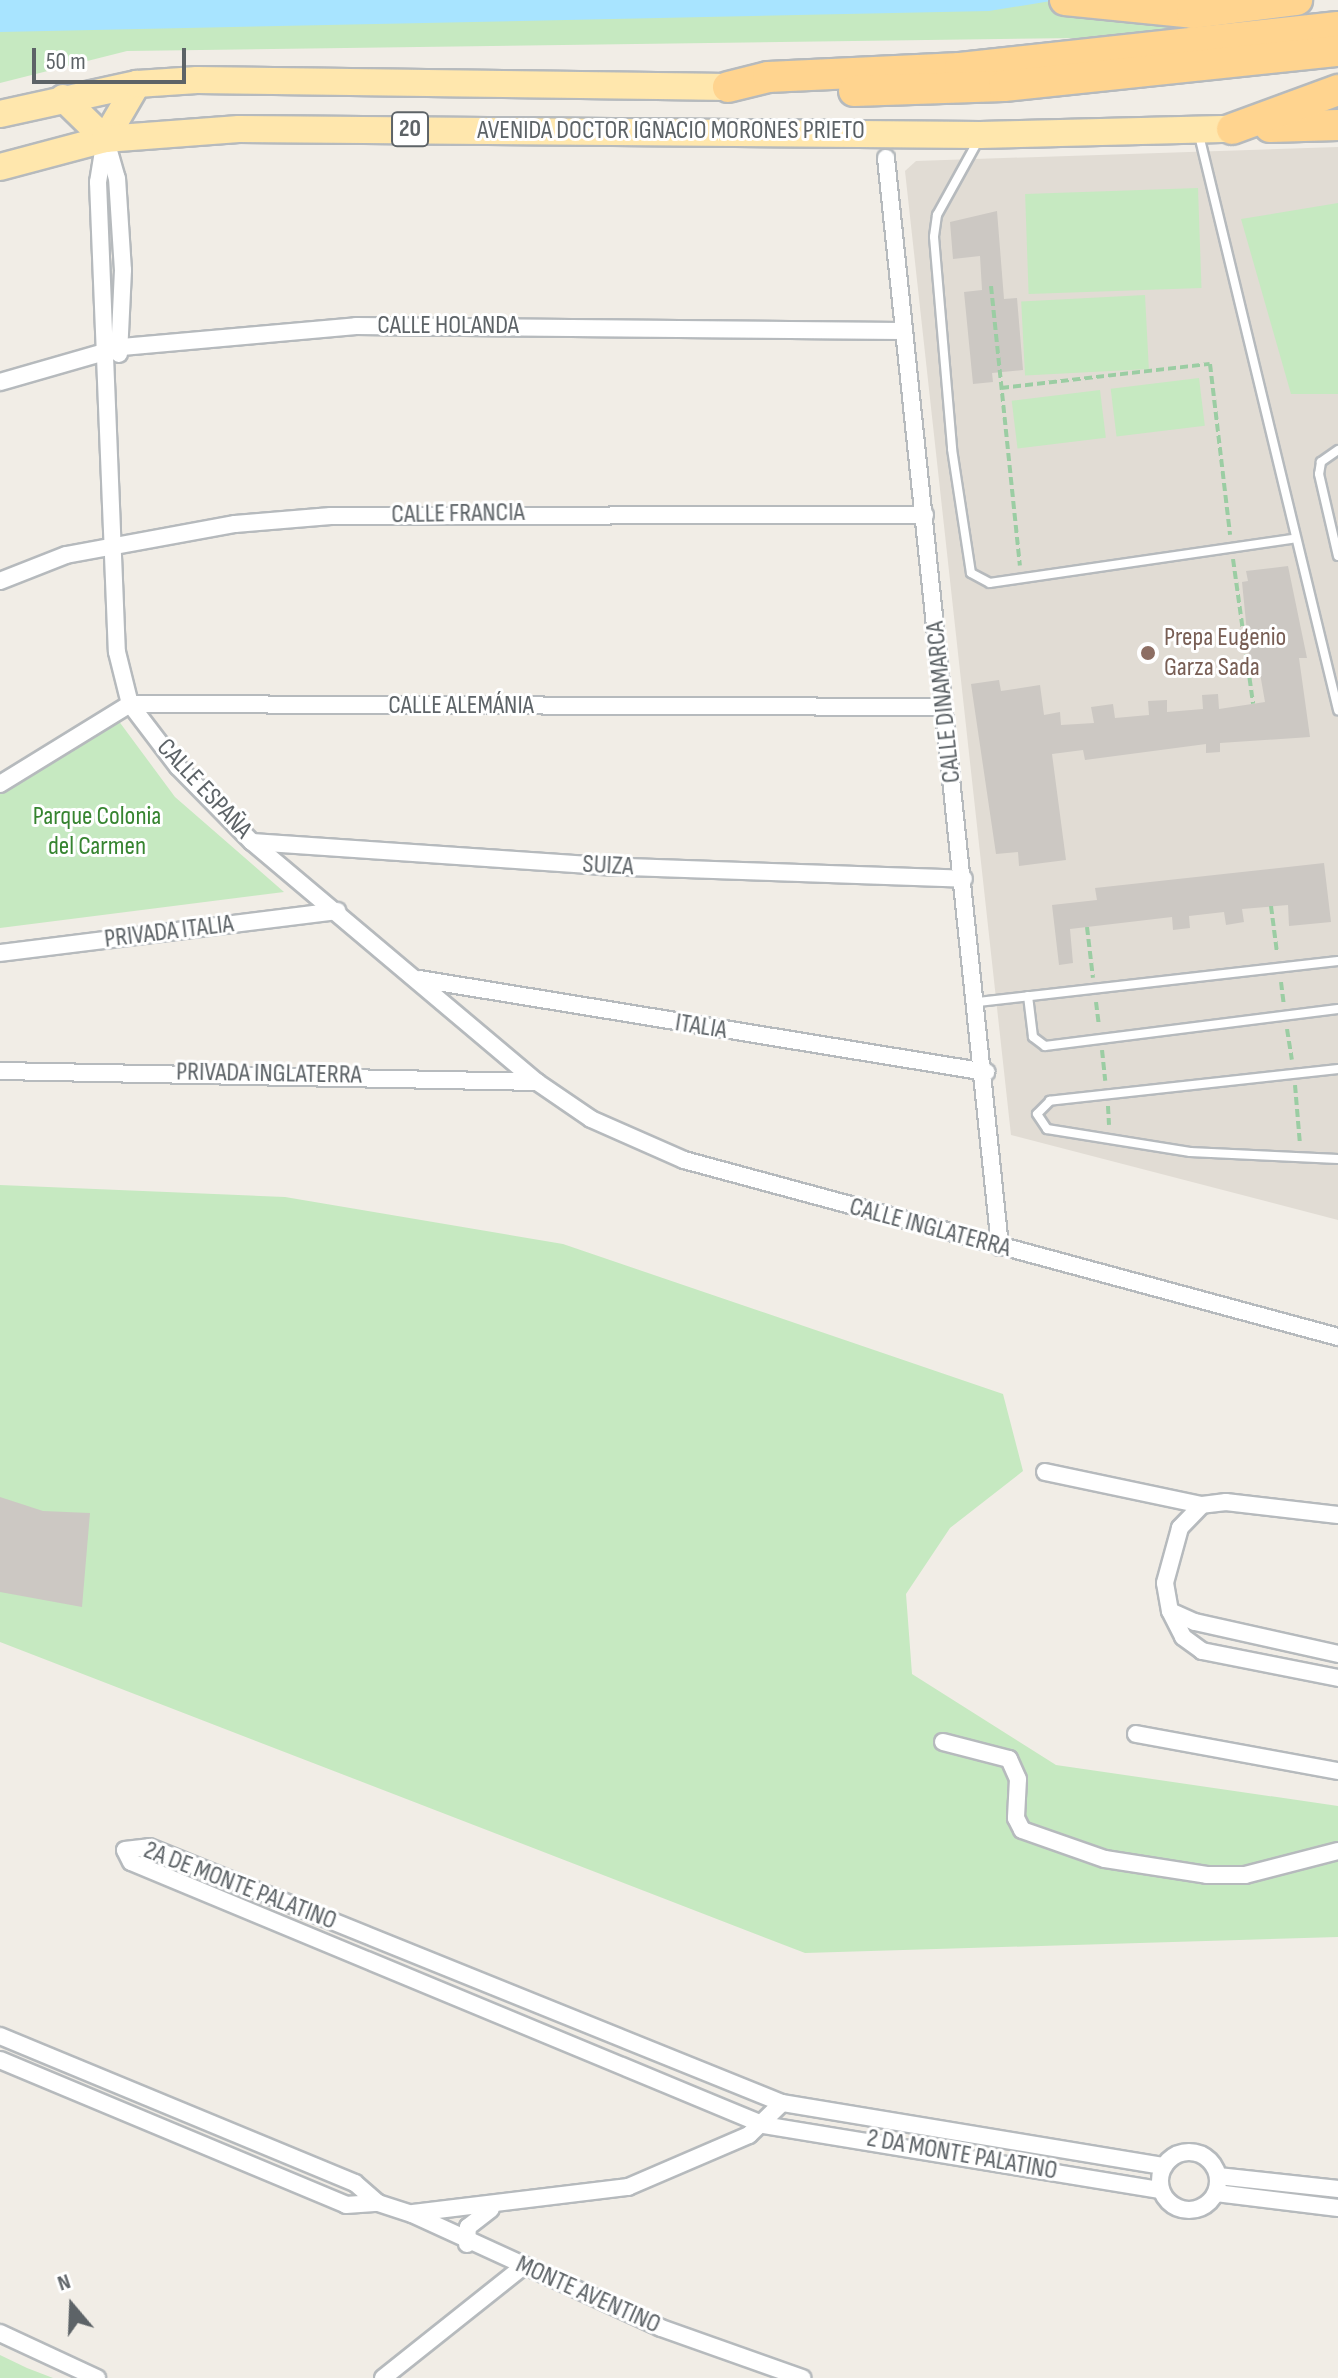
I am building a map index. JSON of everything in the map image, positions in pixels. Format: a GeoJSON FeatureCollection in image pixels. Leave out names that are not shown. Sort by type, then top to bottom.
{"type":"FeatureCollection","features":[{"type":"Feature","properties":{"kind":"highway"},"geometry":{"type":"LineString","coordinates":[[1072,2],[1192,13],[1297,0]]}},
{"type":"Feature","properties":{"kind":"highway"},"geometry":{"type":"LineString","coordinates":[[728,87],[768,77],[960,68],[1338,27]]}},
{"type":"Feature","properties":{"kind":"highway"},"geometry":{"type":"LineString","coordinates":[[728,87],[927,91],[1338,51]]}},
{"type":"Feature","properties":{"kind":"highway","name":"AVENIDA DOCTOR IGNACIO MORONES PRIETO"},"geometry":{"type":"LineString","coordinates":[[1232,129],[1338,90]]}},
{"type":"Feature","properties":{"kind":"highway"},"geometry":{"type":"LineString","coordinates":[[1232,129],[1338,125]]}},
{"type":"Feature","properties":{"kind":"main road","name":"AVENIDA DOCTOR IGNACIO MORONES PRIETO"},"geometry":{"type":"LineString","coordinates":[[0,114],[137,84],[728,87]]}},
{"type":"Feature","properties":{"kind":"main road"},"geometry":{"type":"LineString","coordinates":[[63,98],[105,139],[137,84]]}},
{"type":"Feature","properties":{"kind":"main road","name":"AVENIDA DOCTOR IGNACIO MORONES PRIETO"},"geometry":{"type":"LineString","coordinates":[[0,167],[105,139],[239,129],[980,135],[1232,129]]}},
{"type":"Feature","properties":{"kind":"street","name":"CALLE ESPAÑA"},"geometry":{"type":"LineString","coordinates":[[105,139],[117,178],[122,347],[110,374]]}},
{"type":"Feature","properties":{"kind":"street","name":"CALLE ESPAÑA"},"geometry":{"type":"LineString","coordinates":[[105,139],[98,182],[103,351],[110,374],[110,548],[117,652],[130,704],[178,767],[252,842],[537,1082]]}},
{"type":"Feature","properties":{"kind":"street","name":"CALLE DINAMARCA"},"geometry":{"type":"LineString","coordinates":[[886,158],[901,331],[925,515],[986,1072],[1000,1247]]}},
{"type":"Feature","properties":{"kind":"street","name":"CALLE HOLANDA"},"geometry":{"type":"LineString","coordinates":[[0,382],[122,347],[446,323],[901,331]]}},
{"type":"Feature","properties":{"kind":"street","name":"CALLE FRANCIA"},"geometry":{"type":"LineString","coordinates":[[0,581],[66,555],[235,524],[331,516],[925,515]]}},
{"type":"Feature","properties":{"kind":"street","name":"CALLE ALEMÁNIA"},"geometry":{"type":"LineString","coordinates":[[130,704],[944,707]]}},
{"type":"Feature","properties":{"kind":"street"},"geometry":{"type":"LineString","coordinates":[[0,784],[130,704]]}},
{"type":"Feature","properties":{"kind":"street","name":"SUIZA"},"geometry":{"type":"LineString","coordinates":[[252,842],[600,866],[964,879]]}},
{"type":"Feature","properties":{"kind":"street","name":"PRIVADA ITALIA"},"geometry":{"type":"LineString","coordinates":[[0,953],[337,911]]}},
{"type":"Feature","properties":{"kind":"street","name":"ITALIA"},"geometry":{"type":"LineString","coordinates":[[417,978],[986,1072]]}},
{"type":"Feature","properties":{"kind":"street","name":"PRIVADA INGLATERRA"},"geometry":{"type":"LineString","coordinates":[[0,1071],[537,1082]]}},
{"type":"Feature","properties":{"kind":"street","name":"CALLE INGLATERRA"},"geometry":{"type":"LineString","coordinates":[[537,1082],[591,1119],[684,1160],[1338,1337]]}},
{"type":"Feature","properties":{"kind":"street"},"geometry":{"type":"LineString","coordinates":[[1045,1472],[1202,1505],[1226,1502],[1338,1515]]}},
{"type":"Feature","properties":{"kind":"street"},"geometry":{"type":"LineString","coordinates":[[1202,1505],[1180,1528],[1165,1583],[1170,1611],[1183,1637],[1202,1651],[1338,1678]]}},
{"type":"Feature","properties":{"kind":"street"},"geometry":{"type":"LineString","coordinates":[[1170,1611],[1228,1632],[1338,1654]]}},
{"type":"Feature","properties":{"kind":"street"},"geometry":{"type":"LineString","coordinates":[[1136,1734],[1338,1771]]}},
{"type":"Feature","properties":{"kind":"street"},"geometry":{"type":"LineString","coordinates":[[943,1742],[1009,1759],[1018,1779],[1016,1818],[1022,1830],[1105,1859],[1207,1875],[1245,1875],[1338,1851]]}},
{"type":"Feature","properties":{"kind":"street","name":"2A DE MONTE PALATINO"},"geometry":{"type":"LineString","coordinates":[[764,2125],[131,1862],[125,1850],[149,1847],[782,2103]]}},
{"type":"Feature","properties":{"kind":"street","name":"MONTE AVENTINO"},"geometry":{"type":"LineString","coordinates":[[0,2036],[355,2183],[378,2203]]}},
{"type":"Feature","properties":{"kind":"street","name":"MONTE AVENTINO"},"geometry":{"type":"LineString","coordinates":[[0,2060],[346,2205],[378,2203],[412,2214],[467,2244],[525,2265],[661,2328],[802,2378]]}},
{"type":"Feature","properties":{"kind":"street"},"geometry":{"type":"LineString","coordinates":[[412,2214],[496,2207],[628,2187],[764,2125],[782,2103]]}},
{"type":"Feature","properties":{"kind":"street","name":"2 DA MONTE PALATINO"},"geometry":{"type":"LineString","coordinates":[[782,2103],[1164,2166]]}},
{"type":"Feature","properties":{"kind":"street","name":"2 DA MONTE PALATINO"},"geometry":{"type":"LineString","coordinates":[[764,2125],[1160,2190]]}},
{"type":"Feature","properties":{"kind":"street"},"geometry":{"type":"LineString","coordinates":[[1195,2152],[1210,2161],[1217,2185],[1203,2206],[1185,2209],[1160,2190],[1164,2166],[1177,2154],[1195,2152]]}},
{"type":"Feature","properties":{"kind":"street"},"geometry":{"type":"LineString","coordinates":[[1217,2185],[1338,2189]]}},
{"type":"Feature","properties":{"kind":"street"},"geometry":{"type":"LineString","coordinates":[[1217,2185],[1338,2208]]}},
{"type":"Feature","properties":{"kind":"street"},"geometry":{"type":"LineString","coordinates":[[467,2244],[473,2220],[496,2207]]}},
{"type":"Feature","properties":{"kind":"street"},"geometry":{"type":"LineString","coordinates":[[383,2378],[525,2265]]}},
{"type":"Feature","properties":{"kind":"street"},"geometry":{"type":"LineString","coordinates":[[0,2333],[97,2378]]}},
{"type":"Feature","properties":{"kind":"lane"},"geometry":{"type":"LineString","coordinates":[[1198,130],[1292,539],[1338,710]]}},
{"type":"Feature","properties":{"kind":"lane"},"geometry":{"type":"LineString","coordinates":[[980,135],[937,215],[934,237],[952,449],[971,573],[990,583],[1292,539]]}},
{"type":"Feature","properties":{"kind":"lane"},"geometry":{"type":"LineString","coordinates":[[1338,450],[1321,462],[1319,474],[1338,556]]}},
{"type":"Feature","properties":{"kind":"lane"},"geometry":{"type":"LineString","coordinates":[[978,1002],[1338,961]]}},
{"type":"Feature","properties":{"kind":"lane"},"geometry":{"type":"LineString","coordinates":[[1028,996],[1033,1037],[1045,1046],[1338,1009]]}},
{"type":"Feature","properties":{"kind":"lane"},"geometry":{"type":"LineString","coordinates":[[1338,1069],[1050,1101],[1037,1114],[1047,1129],[1190,1152],[1338,1159]]}},
{"type":"Feature","properties":{"kind":"path"},"geometry":{"type":"LineString","coordinates":[[991,286],[1022,579]]}},
{"type":"Feature","properties":{"kind":"path"},"geometry":{"type":"LineString","coordinates":[[1001,388],[1210,364],[1253,704]]}},
{"type":"Feature","properties":{"kind":"path"},"geometry":{"type":"LineString","coordinates":[[1271,906],[1294,1074],[1301,1158]]}},
{"type":"Feature","properties":{"kind":"shaded area","name":"Prepa Eugenio Garza Sada"},"geometry":{"type":"Polygon","coordinates":[[[1338,147],[1338,1220],[1011,1135],[905,171],[916,161],[1338,147]]]}},
{"type":"Feature","properties":{"kind":"green space"},"geometry":{"type":"Polygon","coordinates":[[[0,0],[1310,0],[1208,27],[1079,38],[127,51],[0,83],[0,0]]]}},
{"type":"Feature","properties":{"kind":"green space"},"geometry":{"type":"Polygon","coordinates":[[[1198,188],[1201,288],[1029,294],[1025,194],[1198,188]]]}},
{"type":"Feature","properties":{"kind":"green space"},"geometry":{"type":"Polygon","coordinates":[[[1338,203],[1338,394],[1291,394],[1241,219],[1338,203]]]}},
{"type":"Feature","properties":{"kind":"green space"},"geometry":{"type":"Polygon","coordinates":[[[1145,295],[1149,369],[1025,375],[1021,301],[1145,295]]]}},
{"type":"Feature","properties":{"kind":"green space"},"geometry":{"type":"Polygon","coordinates":[[[1199,378],[1205,426],[1117,436],[1111,389],[1199,378]]]}},
{"type":"Feature","properties":{"kind":"green space"},"geometry":{"type":"Polygon","coordinates":[[[1100,390],[1106,438],[1018,448],[1012,401],[1100,390]]]}},
{"type":"Feature","properties":{"kind":"green space","name":"Parque Colonia del Carmen"},"geometry":{"type":"Polygon","coordinates":[[[118,720],[175,797],[284,892],[0,928],[0,794],[118,720]]]}},
{"type":"Feature","properties":{"kind":"green space"},"geometry":{"type":"Polygon","coordinates":[[[0,1185],[285,1197],[563,1244],[1003,1394],[1023,1471],[950,1528],[906,1594],[912,1674],[1056,1765],[1338,1806],[1338,1937],[805,1953],[0,1642],[0,1185]]]}},
{"type":"Feature","properties":{"kind":"green space"},"geometry":{"type":"Polygon","coordinates":[[[0,2355],[27,2368],[53,2378],[0,2378],[0,2355]]]}},
{"type":"Feature","properties":{"kind":"water"},"geometry":{"type":"Polygon","coordinates":[[[0,0],[1057,0],[989,11],[0,32],[0,0]]]}},
{"type":"Feature","properties":{"kind":"building"},"geometry":{"type":"Polygon","coordinates":[[[997,211],[1004,299],[1017,298],[1023,370],[992,373],[993,382],[973,384],[964,292],[982,290],[980,256],[953,259],[950,222],[997,211]]]}},
{"type":"Feature","properties":{"kind":"building"},"geometry":{"type":"Polygon","coordinates":[[[1288,566],[1307,658],[1299,658],[1310,737],[1220,743],[1220,752],[1206,753],[1206,744],[1085,760],[1083,750],[1052,754],[1066,860],[1019,866],[1018,852],[996,854],[971,684],[999,680],[1001,691],[1040,685],[1044,715],[1060,712],[1061,725],[1094,723],[1091,707],[1113,704],[1115,718],[1149,715],[1148,701],[1167,700],[1167,712],[1203,709],[1202,695],[1218,694],[1219,709],[1265,702],[1258,662],[1250,663],[1242,582],[1248,581],[1246,571],[1288,566]]]}},
{"type":"Feature","properties":{"kind":"building"},"geometry":{"type":"Polygon","coordinates":[[[1324,863],[1331,922],[1289,926],[1288,905],[1242,909],[1244,922],[1226,925],[1224,912],[1189,916],[1190,928],[1173,930],[1172,917],[1070,929],[1073,963],[1059,965],[1052,905],[1097,900],[1095,888],[1324,863]]]}},
{"type":"Feature","properties":{"kind":"building"},"geometry":{"type":"Polygon","coordinates":[[[0,1497],[43,1511],[90,1513],[82,1607],[0,1592],[0,1497]]]}},
{"type":"Feature","properties":{"kind":"place","name":"Prepa Eugenio Garza Sada"},"geometry":{"type":"Point","coordinates":[1148,653]}}]}
